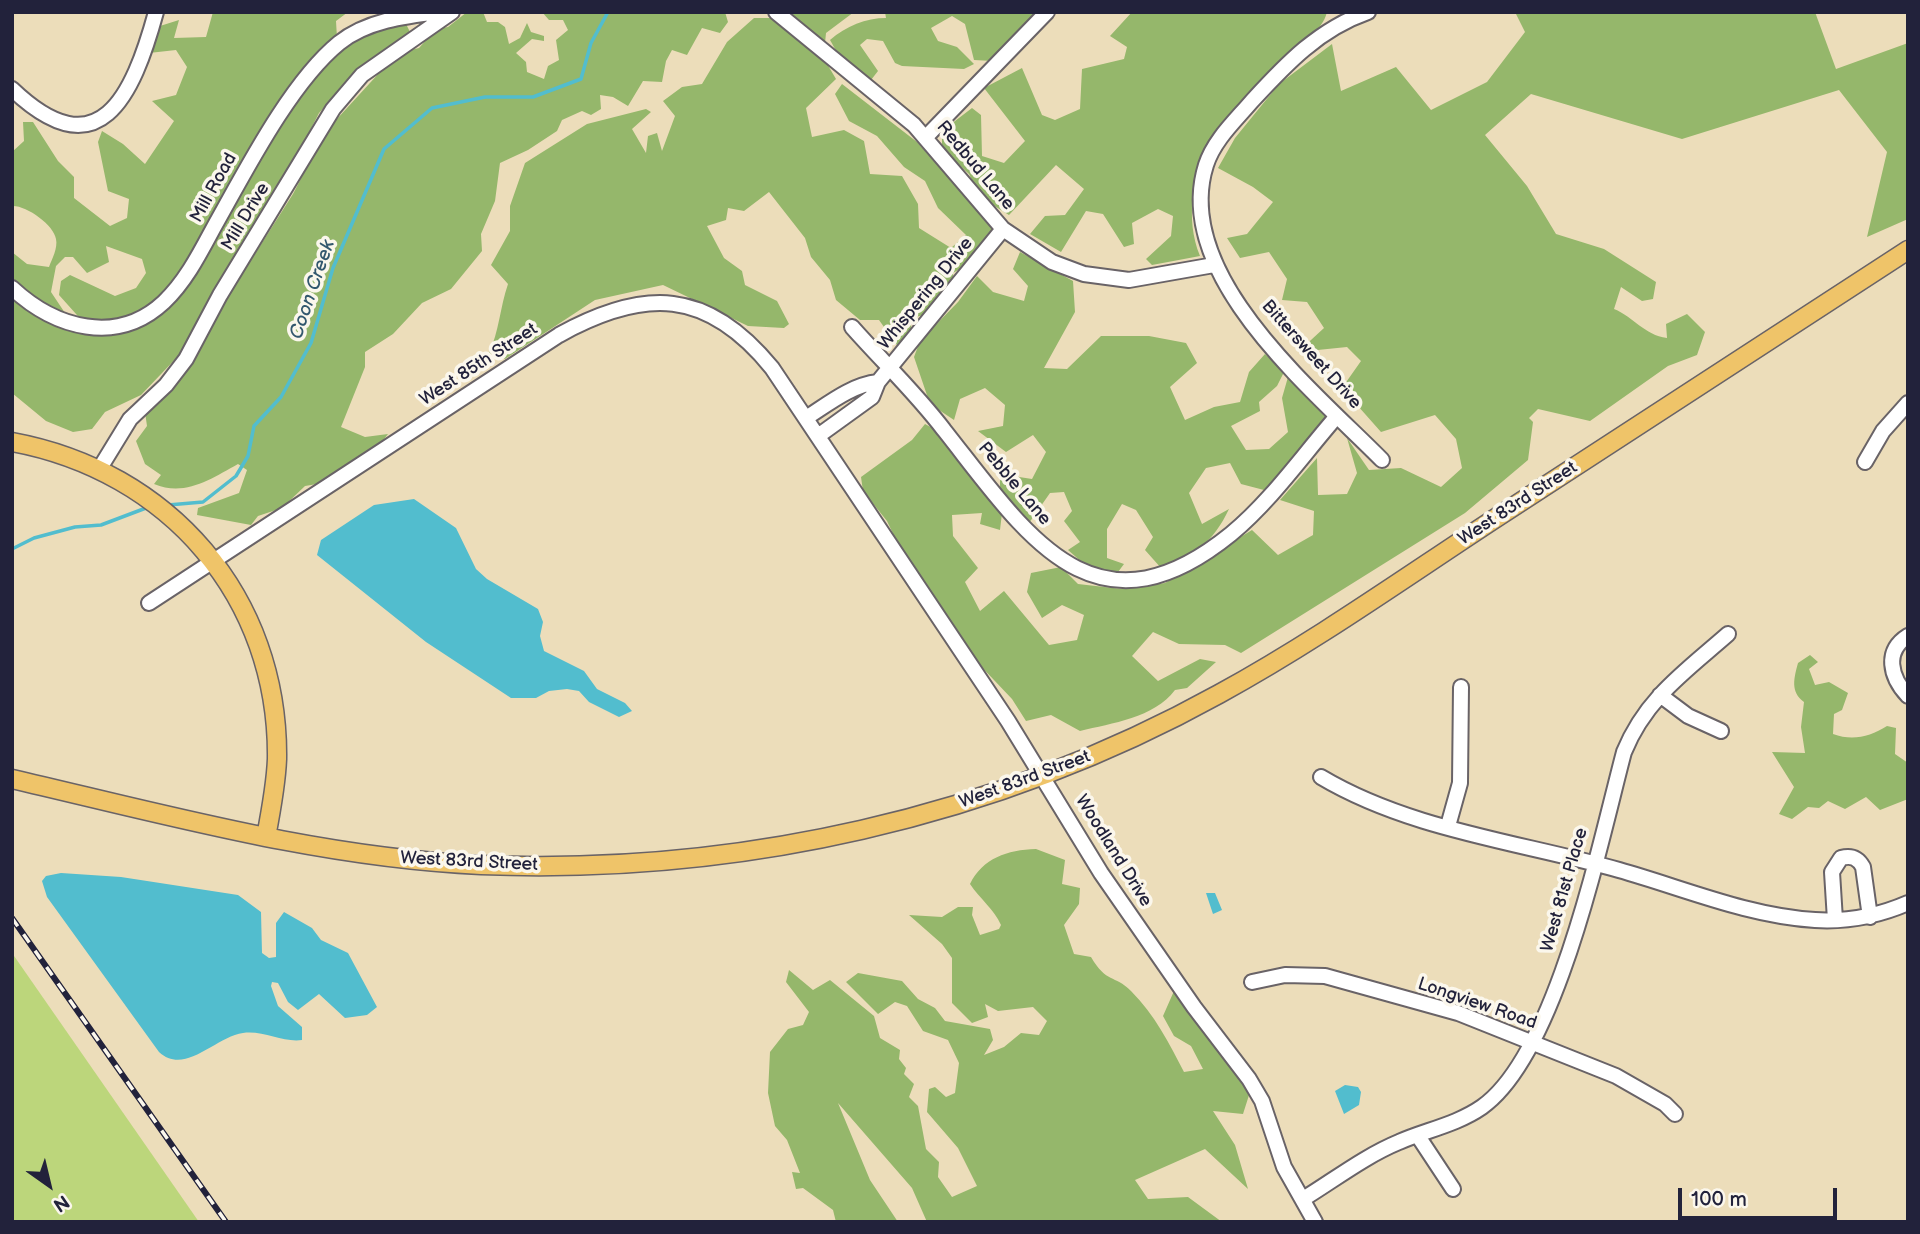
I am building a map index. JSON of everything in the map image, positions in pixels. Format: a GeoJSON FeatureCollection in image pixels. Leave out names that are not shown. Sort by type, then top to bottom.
{"type":"FeatureCollection","features":[{"type":"Feature","properties":{"kind":"main road","name":"West 83rd Street"},"geometry":{"type":"LineString","coordinates":[[12,779],[266,838],[348,852],[476,864],[606,865],[668,861],[758,850],[877,827],[975,800],[1044,776],[1169,721],[1262,669],[1908,250]]}},
{"type":"Feature","properties":{"kind":"main road"},"geometry":{"type":"LineString","coordinates":[[12,442],[58,453],[100,468],[123,481],[156,503],[186,529],[214,562],[237,598],[255,634],[272,699],[276,770],[266,838]]}},
{"type":"Feature","properties":{"kind":"street"},"geometry":{"type":"LineString","coordinates":[[12,89],[32,108],[52,120],[78,127],[100,121],[118,102],[135,73],[156,12]]}},
{"type":"Feature","properties":{"kind":"street","name":"Mill Road"},"geometry":{"type":"LineString","coordinates":[[12,289],[33,306],[77,326],[114,327],[149,314],[183,280],[274,124],[327,54],[340,42],[369,27],[403,16],[439,12]]}},
{"type":"Feature","properties":{"kind":"street","name":"Mill Drive"},"geometry":{"type":"LineString","coordinates":[[100,468],[124,426],[166,385],[186,359],[220,295],[333,109],[362,75],[452,12]]}},
{"type":"Feature","properties":{"kind":"street","name":"Redbud Lane"},"geometry":{"type":"LineString","coordinates":[[776,12],[926,137],[1003,229],[1052,262],[1107,279],[1129,279],[1214,265]]}},
{"type":"Feature","properties":{"kind":"street"},"geometry":{"type":"LineString","coordinates":[[926,137],[1047,12]]}},
{"type":"Feature","properties":{"kind":"street","name":"Bittersweet Drive"},"geometry":{"type":"LineString","coordinates":[[1368,12],[1332,28],[1304,48],[1216,144],[1207,163],[1201,197],[1205,242],[1214,265],[1275,349],[1382,460]]}},
{"type":"Feature","properties":{"kind":"street","name":"Whispering Drive"},"geometry":{"type":"LineString","coordinates":[[818,436],[872,397],[878,382],[1003,229]]}},
{"type":"Feature","properties":{"kind":"street","name":"West 85th Street"},"geometry":{"type":"LineString","coordinates":[[149,603],[559,335],[591,317],[631,304],[676,304],[720,320],[757,349],[818,436]]}},
{"type":"Feature","properties":{"kind":"street","name":"Pebble Lane"},"geometry":{"type":"LineString","coordinates":[[852,327],[935,418],[1032,539],[1052,555],[1084,573],[1111,580],[1130,580],[1163,573],[1214,547],[1248,518],[1337,416]]}},
{"type":"Feature","properties":{"kind":"street"},"geometry":{"type":"LineString","coordinates":[[806,418],[864,383],[878,382]]}},
{"type":"Feature","properties":{"kind":"street"},"geometry":{"type":"LineString","coordinates":[[1865,462],[1883,431],[1908,404]]}},
{"type":"Feature","properties":{"kind":"street","name":"Woodland Drive"},"geometry":{"type":"LineString","coordinates":[[818,436],[1044,776],[1101,873],[1194,1007],[1249,1079],[1262,1101],[1284,1167],[1315,1222]]}},
{"type":"Feature","properties":{"kind":"street","name":"West 81st Place"},"geometry":{"type":"LineString","coordinates":[[1303,1199],[1399,1142],[1467,1116],[1494,1097],[1522,1064],[1570,947],[1624,752],[1635,726],[1660,695],[1728,634]]}},
{"type":"Feature","properties":{"kind":"street"},"geometry":{"type":"LineString","coordinates":[[1908,636],[1893,650],[1890,659],[1896,680],[1908,696]]}},
{"type":"Feature","properties":{"kind":"street"},"geometry":{"type":"LineString","coordinates":[[1448,826],[1460,783],[1461,687]]}},
{"type":"Feature","properties":{"kind":"street"},"geometry":{"type":"LineString","coordinates":[[1660,695],[1688,716],[1721,731]]}},
{"type":"Feature","properties":{"kind":"street"},"geometry":{"type":"LineString","coordinates":[[1321,777],[1355,797],[1448,826],[1750,909],[1815,920],[1835,920],[1870,917],[1908,903]]}},
{"type":"Feature","properties":{"kind":"street"},"geometry":{"type":"LineString","coordinates":[[1835,920],[1832,872],[1841,858],[1848,856],[1860,861],[1863,867],[1870,917]]}},
{"type":"Feature","properties":{"kind":"street","name":"Longview Road"},"geometry":{"type":"LineString","coordinates":[[1252,982],[1285,975],[1325,976],[1458,1013],[1616,1076],[1665,1104],[1675,1114]]}},
{"type":"Feature","properties":{"kind":"street"},"geometry":{"type":"LineString","coordinates":[[1418,1136],[1453,1189]]}},
{"type":"Feature","properties":{"kind":"green space"},"geometry":{"type":"Polygon","coordinates":[[[213,12],[348,12],[336,21],[337,38],[164,297],[130,320],[85,324],[59,295],[61,281],[70,275],[115,296],[136,288],[146,273],[142,259],[106,246],[109,262],[87,273],[73,257],[65,257],[56,266],[51,292],[67,316],[28,295],[21,285],[12,279],[12,252],[27,264],[49,267],[56,242],[50,228],[38,217],[12,206],[12,152],[24,141],[23,122],[33,122],[58,161],[74,177],[74,198],[110,226],[127,218],[129,199],[108,191],[98,142],[102,131],[123,144],[145,164],[174,121],[152,101],[176,95],[187,67],[176,50],[149,53],[160,26],[179,20],[174,38],[206,37],[213,12]]]}},
{"type":"Feature","properties":{"kind":"green space"},"geometry":{"type":"Polygon","coordinates":[[[467,12],[483,12],[487,22],[498,22],[505,27],[509,44],[520,38],[527,23],[531,32],[544,36],[544,41],[532,39],[516,53],[526,62],[527,72],[544,79],[548,66],[559,60],[556,40],[568,30],[563,20],[549,20],[542,12],[725,12],[728,22],[720,33],[702,28],[687,55],[672,50],[666,61],[662,82],[643,81],[628,106],[613,97],[600,95],[601,109],[591,115],[582,111],[562,120],[557,131],[528,150],[500,163],[495,201],[481,234],[482,251],[451,289],[422,303],[393,334],[365,352],[365,367],[341,427],[365,437],[388,434],[378,447],[323,483],[305,486],[282,508],[258,516],[251,525],[197,515],[198,508],[239,493],[247,470],[238,464],[208,480],[187,487],[154,484],[161,475],[145,464],[136,441],[147,426],[145,412],[199,342],[293,194],[325,132],[380,72],[406,51],[419,48],[436,29],[448,27],[467,12]]]}},
{"type":"Feature","properties":{"kind":"green space"},"geometry":{"type":"Polygon","coordinates":[[[782,12],[854,12],[826,33],[825,43],[817,42],[782,12]]]}},
{"type":"Feature","properties":{"kind":"green space"},"geometry":{"type":"Polygon","coordinates":[[[885,12],[1039,12],[993,61],[974,60],[965,24],[952,16],[931,28],[938,41],[957,47],[974,64],[964,69],[902,66],[895,63],[883,41],[867,39],[860,45],[878,71],[871,80],[851,69],[830,40],[856,24],[886,18],[885,12]]]}},
{"type":"Feature","properties":{"kind":"green space"},"geometry":{"type":"Polygon","coordinates":[[[1132,12],[1327,12],[1315,32],[1284,57],[1244,99],[1211,146],[1199,172],[1193,199],[1193,227],[1200,256],[1152,265],[1146,259],[1171,236],[1173,216],[1158,209],[1132,223],[1134,244],[1124,247],[1103,214],[1086,211],[1061,252],[1030,234],[1045,216],[1065,215],[1084,189],[1056,165],[1009,215],[980,197],[969,174],[942,149],[942,131],[972,108],[981,115],[982,156],[1004,163],[1025,141],[984,88],[1022,68],[1042,115],[1055,120],[1080,109],[1082,69],[1124,59],[1127,47],[1110,36],[1132,12]]]}},
{"type":"Feature","properties":{"kind":"green space"},"geometry":{"type":"Polygon","coordinates":[[[1515,12],[1815,12],[1836,69],[1908,43],[1908,219],[1867,237],[1887,152],[1839,90],[1682,139],[1531,94],[1485,135],[1527,186],[1556,234],[1604,249],[1656,282],[1653,299],[1642,301],[1621,287],[1614,309],[1645,330],[1667,338],[1666,324],[1687,314],[1705,332],[1697,355],[1668,366],[1590,421],[1538,409],[1529,418],[1533,422],[1528,460],[1465,513],[1241,653],[1225,645],[1179,644],[1153,632],[1132,656],[1158,681],[1200,659],[1216,662],[1187,688],[1175,690],[1156,707],[1132,718],[1080,731],[1051,715],[1026,721],[1012,699],[975,660],[924,580],[906,561],[887,521],[863,491],[861,477],[912,440],[925,424],[945,435],[1002,513],[1000,530],[980,524],[982,513],[952,515],[953,536],[978,568],[965,582],[980,611],[1004,591],[1049,645],[1077,640],[1084,615],[1062,605],[1042,618],[1027,592],[1031,573],[1061,567],[1078,584],[1122,589],[1165,583],[1252,530],[1278,555],[1313,535],[1314,511],[1280,500],[1317,458],[1318,495],[1347,494],[1357,473],[1347,438],[1369,470],[1401,468],[1441,487],[1462,468],[1456,439],[1435,415],[1381,432],[1342,388],[1361,361],[1347,347],[1298,352],[1324,328],[1307,302],[1282,300],[1287,279],[1269,252],[1240,258],[1227,238],[1247,234],[1273,202],[1253,187],[1218,168],[1235,138],[1279,84],[1332,44],[1341,91],[1396,67],[1431,110],[1487,82],[1525,32],[1515,12]]]}},
{"type":"Feature","properties":{"kind":"green space"},"geometry":{"type":"Polygon","coordinates":[[[754,18],[773,18],[823,57],[836,79],[806,108],[812,137],[844,130],[864,141],[870,174],[902,176],[918,204],[919,228],[951,248],[966,235],[938,208],[925,181],[904,167],[877,136],[849,121],[835,94],[842,84],[917,142],[994,229],[965,266],[953,273],[954,283],[924,315],[911,318],[911,337],[899,348],[879,320],[860,320],[836,300],[830,280],[811,257],[805,238],[769,192],[744,211],[728,208],[726,220],[707,226],[724,258],[742,271],[745,285],[777,301],[789,324],[784,328],[748,326],[663,285],[595,300],[505,359],[489,353],[508,284],[491,265],[510,231],[510,206],[525,163],[587,124],[646,109],[651,112],[632,129],[646,153],[648,136],[657,133],[662,151],[675,116],[663,101],[682,87],[702,84],[727,42],[754,18]]]}},
{"type":"Feature","properties":{"kind":"green space"},"geometry":{"type":"Polygon","coordinates":[[[406,24],[410,32],[358,70],[319,113],[287,176],[183,351],[141,395],[105,412],[92,429],[73,432],[46,421],[12,393],[12,299],[50,322],[80,333],[113,331],[154,315],[304,90],[337,50],[373,33],[406,24]]]}},
{"type":"Feature","properties":{"kind":"green space"},"geometry":{"type":"Polygon","coordinates":[[[1020,252],[1073,281],[1075,312],[1044,368],[1067,369],[1101,336],[1149,336],[1186,343],[1197,363],[1170,387],[1185,420],[1214,407],[1240,402],[1249,372],[1265,354],[1284,372],[1277,386],[1259,402],[1260,411],[1231,426],[1246,450],[1269,449],[1288,432],[1282,398],[1288,377],[1329,414],[1312,432],[1309,443],[1264,490],[1241,484],[1230,463],[1206,468],[1189,493],[1202,524],[1229,509],[1209,539],[1184,558],[1161,568],[1145,550],[1153,537],[1136,510],[1122,504],[1107,529],[1107,558],[1124,564],[1115,576],[1084,564],[1068,550],[1080,542],[1064,521],[1072,511],[1064,492],[1050,493],[1029,523],[1000,488],[1000,474],[1032,479],[1046,452],[1033,435],[1006,452],[978,431],[1003,426],[1005,405],[985,388],[960,399],[954,420],[930,404],[914,357],[920,341],[958,302],[977,276],[993,292],[1024,301],[1028,286],[1013,269],[1020,252]]]}},
{"type":"Feature","properties":{"kind":"green space"},"geometry":{"type":"Polygon","coordinates":[[[1810,655],[1818,662],[1809,669],[1815,685],[1829,682],[1848,693],[1842,710],[1834,714],[1833,734],[1854,737],[1874,733],[1887,726],[1896,728],[1895,754],[1908,763],[1908,799],[1880,810],[1866,797],[1845,809],[1828,801],[1819,808],[1808,807],[1792,819],[1779,814],[1794,787],[1772,752],[1805,753],[1801,727],[1804,702],[1797,694],[1794,679],[1798,663],[1810,655]]]}},
{"type":"Feature","properties":{"kind":"green space"},"geometry":{"type":"Polygon","coordinates":[[[1036,849],[1065,860],[1062,884],[1080,888],[1079,904],[1064,925],[1074,954],[1091,957],[1106,975],[1125,986],[1140,1000],[1167,1040],[1184,1072],[1203,1069],[1191,1046],[1174,1036],[1163,1016],[1174,991],[1223,1049],[1250,1092],[1243,1114],[1213,1111],[1235,1145],[1248,1189],[1205,1149],[1135,1180],[1148,1199],[1188,1197],[1222,1222],[927,1222],[912,1188],[838,1103],[870,1180],[898,1222],[836,1222],[833,1210],[803,1188],[796,1189],[792,1172],[800,1173],[787,1140],[775,1126],[768,1093],[770,1052],[788,1029],[803,1025],[809,1012],[786,982],[789,970],[813,990],[830,980],[874,1016],[880,1038],[900,1050],[899,1059],[906,1068],[904,1074],[914,1084],[909,1097],[918,1106],[926,1149],[939,1162],[938,1177],[952,1197],[977,1186],[958,1148],[927,1112],[929,1089],[935,1087],[946,1097],[955,1093],[959,1063],[948,1040],[923,1031],[907,1006],[895,1002],[878,1014],[846,982],[858,973],[902,981],[918,999],[935,1008],[945,1021],[990,1029],[993,1040],[984,1055],[1004,1047],[1021,1033],[1039,1035],[1047,1021],[1033,1007],[998,1011],[985,1004],[988,1017],[972,1023],[952,1003],[952,958],[942,944],[909,915],[942,917],[958,907],[973,907],[972,915],[980,935],[999,929],[1001,925],[998,919],[970,884],[982,868],[997,857],[1015,851],[1036,849]]]}},
{"type":"Feature","properties":{"kind":"green space"},"geometry":{"type":"Polygon","coordinates":[[[12,953],[199,1222],[12,1222],[12,953]]]}},
{"type":"Feature","properties":{"kind":"water"},"geometry":{"type":"Polygon","coordinates":[[[414,499],[456,528],[476,569],[487,579],[538,609],[543,622],[540,636],[544,651],[584,671],[597,689],[625,703],[632,711],[619,717],[589,702],[579,691],[567,689],[549,691],[536,698],[511,698],[426,642],[317,555],[321,540],[374,505],[414,499]]]}},
{"type":"Feature","properties":{"kind":"water"},"geometry":{"type":"Polygon","coordinates":[[[61,873],[121,877],[238,895],[261,912],[262,953],[269,958],[276,957],[276,923],[284,912],[312,928],[321,940],[348,953],[377,1007],[367,1015],[345,1018],[319,994],[298,1010],[288,1002],[278,983],[272,982],[278,1006],[302,1027],[302,1040],[243,1033],[190,1058],[169,1058],[159,1052],[47,897],[42,881],[46,876],[61,873]]]}},
{"type":"Feature","properties":{"kind":"water"},"geometry":{"type":"Polygon","coordinates":[[[1206,893],[1215,893],[1222,910],[1213,914],[1206,893]]]}},
{"type":"Feature","properties":{"kind":"water"},"geometry":{"type":"Polygon","coordinates":[[[1345,1085],[1358,1087],[1361,1092],[1359,1105],[1344,1114],[1335,1091],[1345,1085]]]}},
{"type":"Feature","properties":{"kind":"waterway","name":"Coon Creek"},"geometry":{"type":"LineString","coordinates":[[168,505],[203,502],[236,476],[248,456],[254,426],[281,397],[311,343],[333,268],[384,149],[432,108],[485,97],[533,97],[581,79],[591,43],[608,12]]}},
{"type":"Feature","properties":{"kind":"waterway","name":"Coon Creek"},"geometry":{"type":"LineString","coordinates":[[12,549],[34,538],[75,527],[101,525],[146,508]]}},
{"type":"Feature","properties":{"kind":"railway"},"geometry":{"type":"LineString","coordinates":[[12,918],[226,1222]]}}]}
